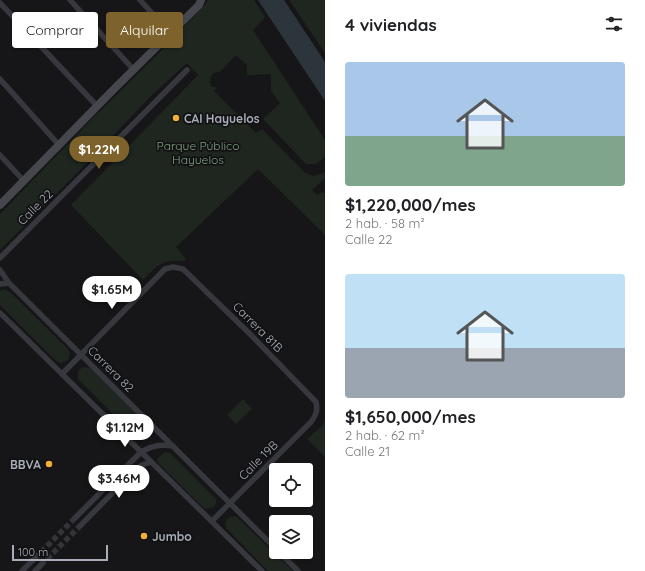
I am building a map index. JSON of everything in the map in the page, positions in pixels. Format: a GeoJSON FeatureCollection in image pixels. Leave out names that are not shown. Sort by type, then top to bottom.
{"type":"FeatureCollection","features":[{"type":"Feature","properties":{"kind":"street"},"geometry":{"type":"LineString","coordinates":[[70,0],[133,69]]}},
{"type":"Feature","properties":{"kind":"street"},"geometry":{"type":"LineString","coordinates":[[140,0],[151,12]]}},
{"type":"Feature","properties":{"kind":"street"},"geometry":{"type":"LineString","coordinates":[[183,20],[200,2]]}},
{"type":"Feature","properties":{"kind":"street"},"geometry":{"type":"LineString","coordinates":[[0,3],[97,106]]}},
{"type":"Feature","properties":{"kind":"street"},"geometry":{"type":"LineString","coordinates":[[0,206],[155,48]]}},
{"type":"Feature","properties":{"kind":"street","name":"Calle 22"},"geometry":{"type":"LineString","coordinates":[[0,258],[187,70]]}},
{"type":"Feature","properties":{"kind":"street"},"geometry":{"type":"LineString","coordinates":[[0,79],[59,144]]}},
{"type":"Feature","properties":{"kind":"street"},"geometry":{"type":"LineString","coordinates":[[0,155],[24,181]]}},
{"type":"Feature","properties":{"kind":"street","name":"Carrera 81B"},"geometry":{"type":"LineString","coordinates":[[81,355],[165,269],[173,267],[183,269],[250,334],[316,402],[317,412]]}},
{"type":"Feature","properties":{"kind":"street","name":"Carrera 82"},"geometry":{"type":"LineString","coordinates":[[0,270],[9,283],[269,542]]}},
{"type":"Feature","properties":{"kind":"street"},"geometry":{"type":"LineString","coordinates":[[0,284],[9,283]]}},
{"type":"Feature","properties":{"kind":"street"},"geometry":{"type":"LineString","coordinates":[[0,313],[262,571]]}},
{"type":"Feature","properties":{"kind":"street"},"geometry":{"type":"LineString","coordinates":[[62,374],[81,355]]}},
{"type":"Feature","properties":{"kind":"street","name":"Calle 19B"},"geometry":{"type":"LineString","coordinates":[[212,521],[311,422],[317,412]]}},
{"type":"Feature","properties":{"kind":"street"},"geometry":{"type":"LineString","coordinates":[[75,518],[141,452],[151,446],[173,446]]}},
{"type":"Feature","properties":{"kind":"street"},"geometry":{"type":"LineString","coordinates":[[81,525],[135,470],[142,465],[151,462]]}},
{"type":"Feature","properties":{"kind":"street"},"geometry":{"type":"LineString","coordinates":[[22,571],[35,558]]}},
{"type":"Feature","properties":{"kind":"street"},"geometry":{"type":"LineString","coordinates":[[286,559],[298,571]]}},
{"type":"Feature","properties":{"kind":"street"},"geometry":{"type":"LineString","coordinates":[[35,571],[41,565]]}},
{"type":"Feature","properties":{"kind":"green space","name":"Parque Público Hayuelos"},"geometry":{"type":"Polygon","coordinates":[[[208,0],[254,0],[265,17],[253,30],[325,140],[325,157],[316,164],[306,164],[263,119],[280,103],[271,91],[271,74],[247,75],[247,65],[236,55],[220,72],[213,73],[210,79],[211,86],[217,88],[214,91],[256,133],[262,129],[305,173],[315,176],[325,172],[325,178],[312,190],[317,195],[322,192],[325,193],[325,235],[258,169],[176,247],[186,259],[184,261],[165,262],[153,270],[143,280],[71,205],[198,75],[187,63],[151,96],[0,250],[0,214],[164,48],[183,48],[183,28],[208,0]]]}},
{"type":"Feature","properties":{"kind":"green space"},"geometry":{"type":"Polygon","coordinates":[[[289,0],[325,0],[325,53],[289,0]]]}},
{"type":"Feature","properties":{"kind":"green space"},"geometry":{"type":"Polygon","coordinates":[[[5,289],[11,293],[68,349],[70,354],[68,360],[60,363],[56,361],[0,305],[0,291],[5,289]]]}},
{"type":"Feature","properties":{"kind":"green space"},"geometry":{"type":"Polygon","coordinates":[[[83,367],[91,368],[148,425],[148,431],[145,437],[141,439],[136,437],[78,379],[78,371],[83,367]]]}},
{"type":"Feature","properties":{"kind":"green space"},"geometry":{"type":"Polygon","coordinates":[[[243,399],[252,409],[236,424],[227,415],[243,399]]]}},
{"type":"Feature","properties":{"kind":"green space"},"geometry":{"type":"Polygon","coordinates":[[[325,419],[325,457],[307,439],[323,425],[325,419]]]}},
{"type":"Feature","properties":{"kind":"green space"},"geometry":{"type":"Polygon","coordinates":[[[165,452],[170,453],[216,499],[214,507],[205,509],[159,464],[157,459],[165,452]]]}},
{"type":"Feature","properties":{"kind":"green space"},"geometry":{"type":"Polygon","coordinates":[[[232,516],[237,517],[269,548],[269,559],[281,559],[293,571],[268,571],[226,528],[225,524],[227,519],[232,516]]]}},
{"type":"Feature","properties":{"kind":"shaded area"},"geometry":{"type":"Polygon","coordinates":[[[258,0],[284,0],[325,62],[325,101],[258,0]]]}},
{"type":"Feature","properties":{"kind":"tunnel"},"geometry":{"type":"LineString","coordinates":[[35,558],[75,518]]}},
{"type":"Feature","properties":{"kind":"tunnel"},"geometry":{"type":"LineString","coordinates":[[41,565],[81,525]]}},
{"type":"Feature","properties":{"kind":"place","name":"CAI Hayuelos"},"geometry":{"type":"Point","coordinates":[176,118]}},
{"type":"Feature","properties":{"kind":"place","name":"BBVA"},"geometry":{"type":"Point","coordinates":[49,464]}},
{"type":"Feature","properties":{"kind":"place","name":"Jumbo"},"geometry":{"type":"Point","coordinates":[144,536]}}]}
